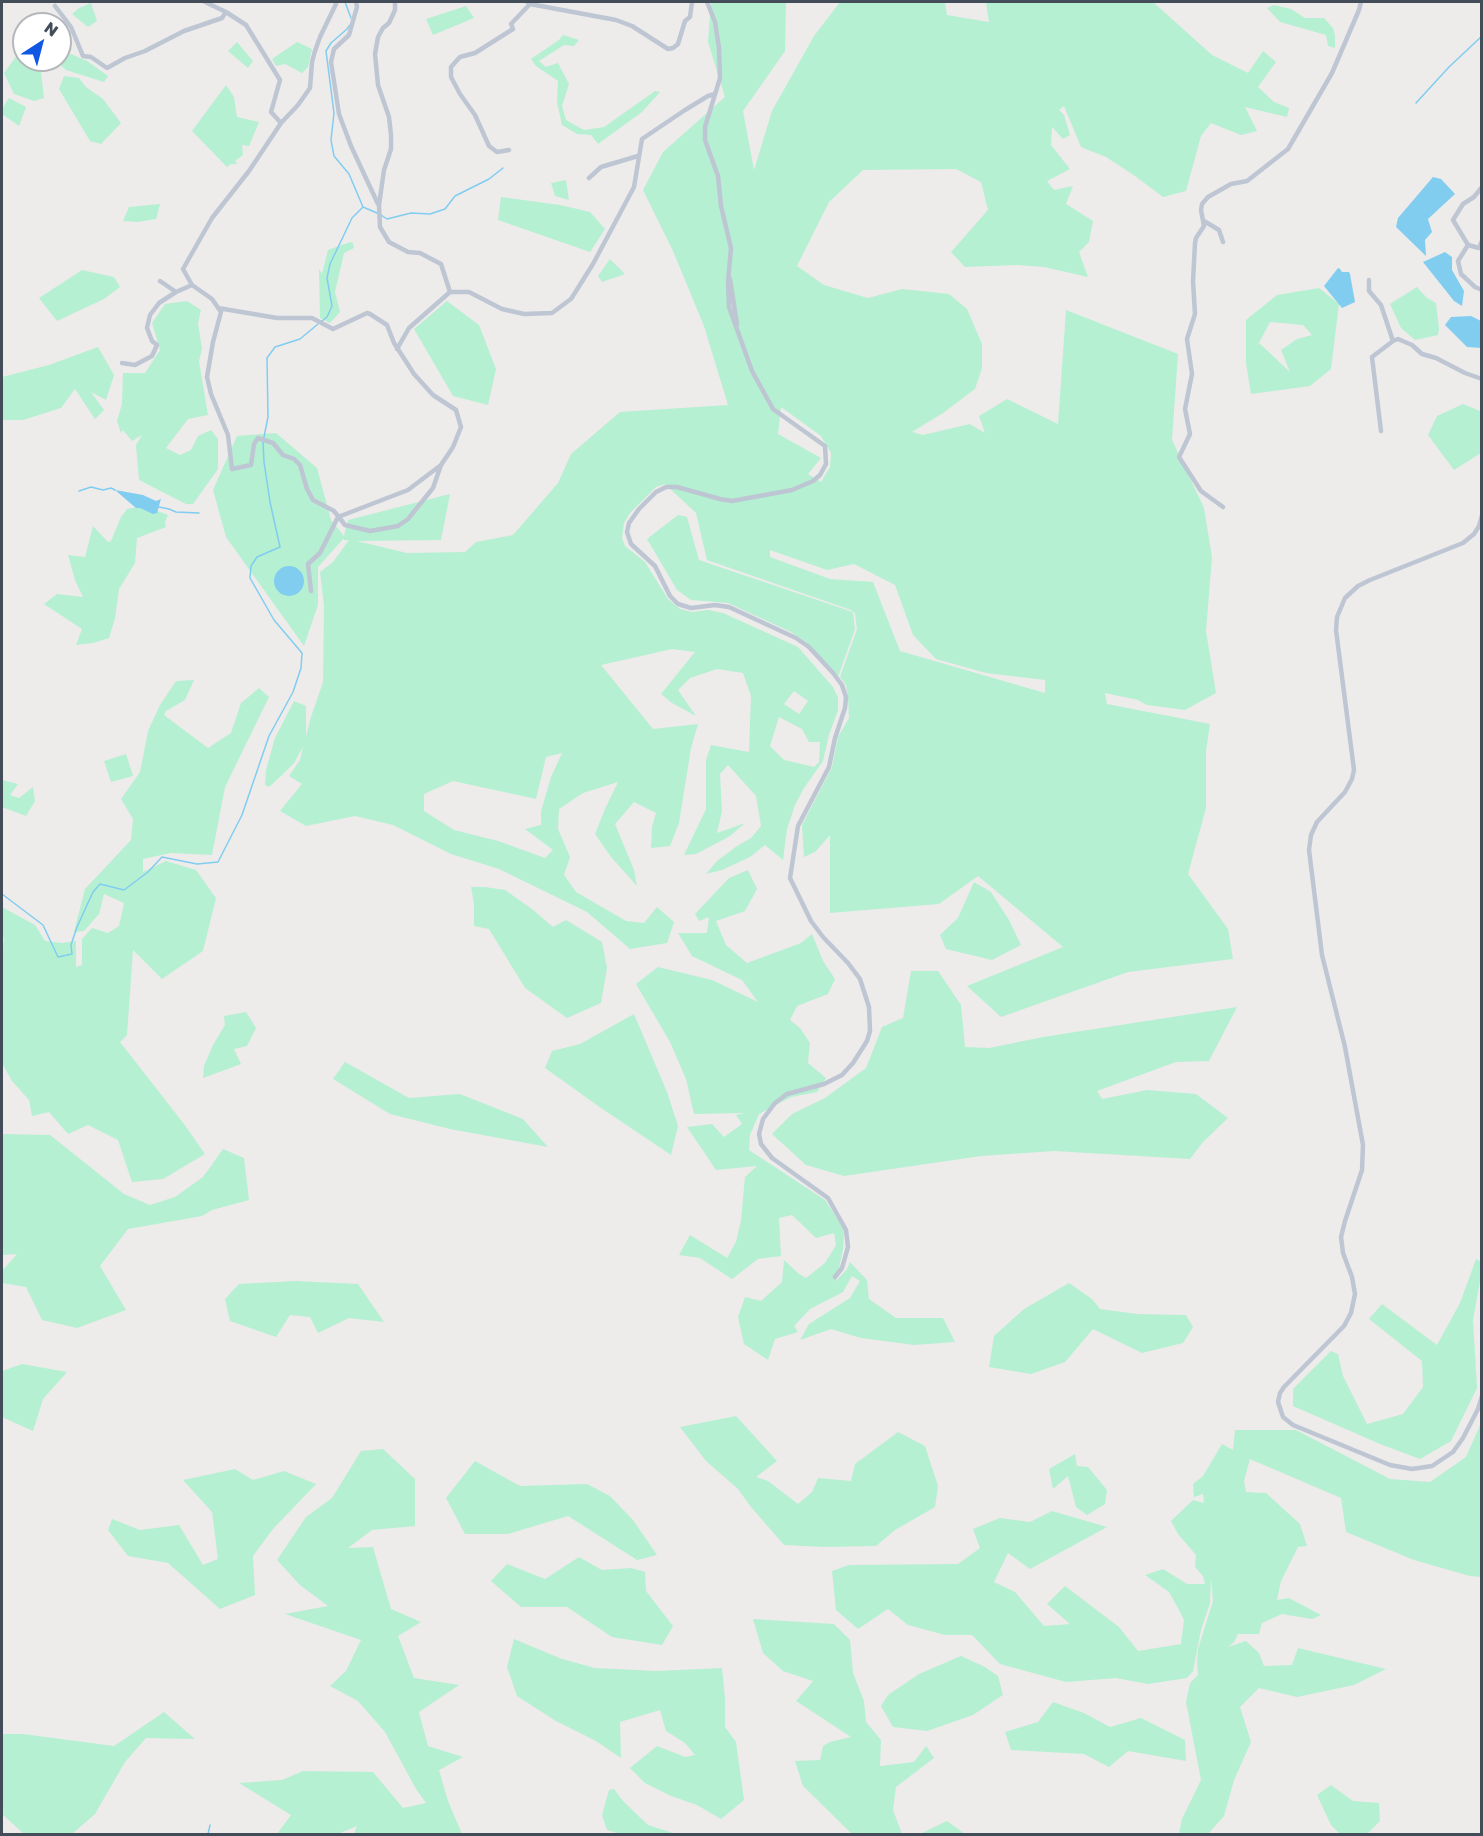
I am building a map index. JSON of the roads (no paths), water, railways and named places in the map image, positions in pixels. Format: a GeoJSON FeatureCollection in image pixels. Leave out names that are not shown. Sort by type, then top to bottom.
{"type":"FeatureCollection","features":[{"type":"Feature","properties":{"kind":"street"},"geometry":{"type":"LineString","coordinates":[[205,2],[246,25],[280,80],[270,111],[281,123]]}},
{"type":"Feature","properties":{"kind":"street"},"geometry":{"type":"LineString","coordinates":[[215,6],[219,2]]}},
{"type":"Feature","properties":{"kind":"street"},"geometry":{"type":"LineString","coordinates":[[356,2],[357,7],[349,35],[334,49],[332,62],[339,114],[351,146],[379,205]]}},
{"type":"Feature","properties":{"kind":"street"},"geometry":{"type":"LineString","coordinates":[[395,2],[395,10],[389,23],[378,37],[375,54],[378,85],[389,117],[391,135],[391,149],[384,170],[379,205],[380,227],[389,242],[408,252],[420,253],[441,264],[450,292]]}},
{"type":"Feature","properties":{"kind":"street"},"geometry":{"type":"LineString","coordinates":[[509,150],[497,152],[489,146],[475,115],[451,77],[451,67],[460,57],[474,53],[513,29],[511,24],[529,3],[616,20],[632,26],[668,49],[673,48],[678,44],[685,21],[690,17],[692,2]]}},
{"type":"Feature","properties":{"kind":"street"},"geometry":{"type":"LineString","coordinates":[[707,2],[715,22],[720,78],[705,128],[705,140],[718,176],[721,206],[731,248],[729,271],[738,331],[752,370],[773,409],[825,446],[826,464],[820,476],[792,490],[732,501],[720,500],[677,487],[666,487],[656,492],[639,509],[628,525],[627,535],[633,546],[655,566],[670,596],[680,606],[729,607],[803,642],[842,685],[846,697],[827,771],[798,826],[790,878],[811,921],[860,979],[869,1007],[870,1031],[867,1041],[843,1075],[787,1094],[775,1103],[763,1119],[759,1134],[761,1144],[772,1158],[828,1198],[846,1230],[848,1247],[842,1268],[836,1277]]}},
{"type":"Feature","properties":{"kind":"street"},"geometry":{"type":"LineString","coordinates":[[1223,507],[1201,491],[1179,457],[1190,434],[1185,408],[1192,374],[1187,339],[1195,314],[1192,281],[1195,243],[1204,220],[1201,210],[1205,200],[1231,184],[1247,182],[1288,149],[1332,73],[1361,2]]}},
{"type":"Feature","properties":{"kind":"street"},"geometry":{"type":"LineString","coordinates":[[218,308],[278,318],[312,318],[333,328],[367,313],[387,325],[393,343],[414,374],[433,394],[456,410],[461,427],[453,447],[441,465],[433,488],[408,519],[398,526],[370,531],[345,525],[330,508],[313,500],[300,465],[294,459],[284,455],[273,442],[258,438],[254,444],[251,465],[232,469],[228,435],[211,394],[207,377],[221,312],[218,308],[212,299],[192,285],[183,269],[212,218],[249,171],[281,123],[310,88],[315,51],[336,4]]}},
{"type":"Feature","properties":{"kind":"street"},"geometry":{"type":"LineString","coordinates":[[55,6],[71,27],[83,56],[91,57],[107,68],[184,31],[222,18],[226,12]]}},
{"type":"Feature","properties":{"kind":"street"},"geometry":{"type":"LineString","coordinates":[[397,348],[409,328],[450,292],[469,292],[502,309],[524,314],[552,313],[571,299],[594,264],[634,187],[642,139],[701,100],[715,94]]}},
{"type":"Feature","properties":{"kind":"street"},"geometry":{"type":"LineString","coordinates":[[701,100],[711,107]]}},
{"type":"Feature","properties":{"kind":"street"},"geometry":{"type":"LineString","coordinates":[[589,178],[601,167],[638,156]]}},
{"type":"Feature","properties":{"kind":"street"},"geometry":{"type":"LineString","coordinates":[[1482,187],[1474,197],[1463,204],[1453,220],[1468,245],[1479,248],[1482,241]]}},
{"type":"Feature","properties":{"kind":"street"},"geometry":{"type":"LineString","coordinates":[[1204,220],[1219,230],[1223,242]]}},
{"type":"Feature","properties":{"kind":"street"},"geometry":{"type":"LineString","coordinates":[[1468,245],[1458,261],[1461,274],[1475,287],[1482,290]]}},
{"type":"Feature","properties":{"kind":"street"},"geometry":{"type":"LineString","coordinates":[[160,280],[176,292]]}},
{"type":"Feature","properties":{"kind":"street"},"geometry":{"type":"LineString","coordinates":[[1369,280],[1369,291],[1382,305],[1393,341]]}},
{"type":"Feature","properties":{"kind":"street"},"geometry":{"type":"LineString","coordinates":[[122,363],[135,365],[152,356],[157,345],[152,341],[147,328],[150,315],[159,303],[192,285]]}},
{"type":"Feature","properties":{"kind":"street"},"geometry":{"type":"LineString","coordinates":[[1381,431],[1372,357],[1393,341],[1398,339],[1412,345],[1422,354],[1436,358],[1465,374],[1482,379]]}},
{"type":"Feature","properties":{"kind":"street"},"geometry":{"type":"LineString","coordinates":[[311,591],[308,564],[320,553],[338,517],[408,490],[441,465]]}},
{"type":"Feature","properties":{"kind":"street"},"geometry":{"type":"LineString","coordinates":[[1482,515],[1474,534],[1463,543],[1358,586],[1345,598],[1337,617],[1336,630],[1354,770],[1348,788],[1317,822],[1311,835],[1309,850],[1322,955],[1347,1059],[1363,1145],[1360,1176],[1341,1237],[1343,1253],[1353,1282],[1354,1299],[1351,1313],[1344,1326],[1284,1387],[1278,1402],[1283,1417],[1293,1425],[1390,1465],[1412,1469],[1432,1466],[1453,1452],[1463,1438],[1482,1396]]}},
{"type":"Feature","properties":{"kind":"water"},"geometry":{"type":"Polygon","coordinates":[[[1433,177],[1441,179],[1455,194],[1428,219],[1432,232],[1425,240],[1426,256],[1396,227],[1398,218],[1433,177]]]}},
{"type":"Feature","properties":{"kind":"water"},"geometry":{"type":"Polygon","coordinates":[[[1445,252],[1452,257],[1452,270],[1464,291],[1462,306],[1454,301],[1423,262],[1445,252]]]}},
{"type":"Feature","properties":{"kind":"water"},"geometry":{"type":"Polygon","coordinates":[[[1338,268],[1350,274],[1355,302],[1342,308],[1324,286],[1338,268]]]}},
{"type":"Feature","properties":{"kind":"water"},"geometry":{"type":"Polygon","coordinates":[[[1471,316],[1481,321],[1481,348],[1467,347],[1445,325],[1451,317],[1471,316]]]}},
{"type":"Feature","properties":{"kind":"water"},"geometry":{"type":"Polygon","coordinates":[[[115,490],[143,495],[156,501],[161,499],[157,513],[153,514],[136,508],[115,490]]]}},
{"type":"Feature","properties":{"kind":"water"},"geometry":{"type":"Polygon","coordinates":[[[289,566],[300,570],[304,581],[300,592],[289,596],[278,592],[274,581],[278,570],[289,566]]]}},
{"type":"Feature","properties":{"kind":"waterway"},"geometry":{"type":"LineString","coordinates":[[345,2],[351,18]]}},
{"type":"Feature","properties":{"kind":"waterway"},"geometry":{"type":"LineString","coordinates":[[350,25],[326,51],[334,113],[331,140],[334,156],[349,174],[363,207],[377,213]]}},
{"type":"Feature","properties":{"kind":"waterway"},"geometry":{"type":"LineString","coordinates":[[1416,103],[1482,36]]}},
{"type":"Feature","properties":{"kind":"waterway"},"geometry":{"type":"LineString","coordinates":[[381,215],[387,219],[411,213],[430,214],[445,209],[455,196],[489,179],[503,168]]}},
{"type":"Feature","properties":{"kind":"waterway"},"geometry":{"type":"LineString","coordinates":[[322,321],[327,317],[332,306],[327,278],[330,264],[352,218],[363,207]]}},
{"type":"Feature","properties":{"kind":"waterway"},"geometry":{"type":"LineString","coordinates":[[2,894],[43,925],[58,957],[72,954],[71,945],[77,927],[93,892],[100,884],[124,890],[148,872],[162,857],[197,864],[218,862],[242,815],[269,736],[293,692],[301,668],[302,653],[274,620],[250,578],[251,566],[257,557],[280,547],[264,462],[263,442],[268,417],[267,358],[275,347],[300,339],[318,324]]}},
{"type":"Feature","properties":{"kind":"waterway"},"geometry":{"type":"LineString","coordinates":[[79,491],[91,487],[115,490]]}},
{"type":"Feature","properties":{"kind":"waterway"},"geometry":{"type":"LineString","coordinates":[[159,507],[176,512],[199,513]]}},
{"type":"Feature","properties":{"kind":"waterway"},"geometry":{"type":"LineString","coordinates":[[208,1834],[210,1825]]}}]}
